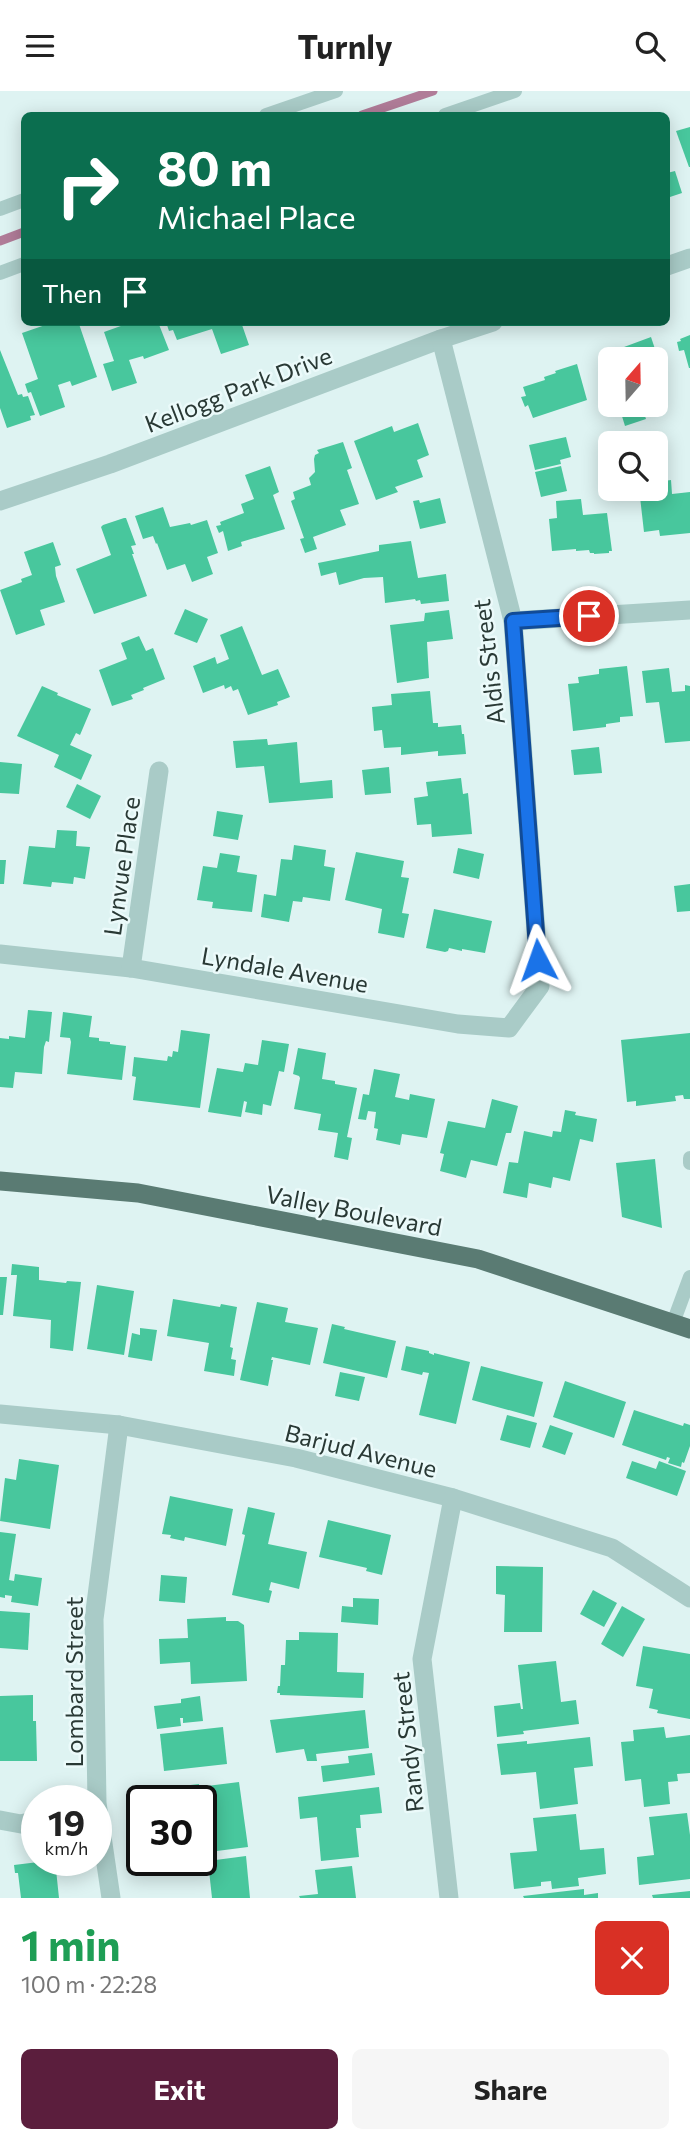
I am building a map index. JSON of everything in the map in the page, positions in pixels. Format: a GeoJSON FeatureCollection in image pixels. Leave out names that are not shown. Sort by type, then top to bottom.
{"type":"FeatureCollection","features":[{"type":"Feature","properties":{"kind":"main road","name":"Valley Boulevard"},"geometry":{"type":"LineString","coordinates":[[0,1181],[138,1193],[478,1259],[682,1326]]}},
{"type":"Feature","properties":{"kind":"street"},"geometry":{"type":"LineString","coordinates":[[670,265],[690,258]]}},
{"type":"Feature","properties":{"kind":"street","name":"Kellogg Park Drive"},"geometry":{"type":"LineString","coordinates":[[0,501],[110,464],[481,326]]}},
{"type":"Feature","properties":{"kind":"street","name":"Aldis Street"},"geometry":{"type":"LineString","coordinates":[[441,339],[513,621],[540,986]]}},
{"type":"Feature","properties":{"kind":"street"},"geometry":{"type":"LineString","coordinates":[[513,621],[690,610]]}},
{"type":"Feature","properties":{"kind":"street","name":"Lynvue Place"},"geometry":{"type":"LineString","coordinates":[[131,968],[159,771]]}},
{"type":"Feature","properties":{"kind":"street","name":"Lyndale Avenue"},"geometry":{"type":"LineString","coordinates":[[0,954],[131,968],[458,1024],[509,1028],[540,986]]}},
{"type":"Feature","properties":{"kind":"street","name":"Barjud Avenue"},"geometry":{"type":"LineString","coordinates":[[0,1414],[119,1425],[296,1458],[453,1498],[612,1548],[690,1598]]}},
{"type":"Feature","properties":{"kind":"street","name":"Lombard Street"},"geometry":{"type":"LineString","coordinates":[[97,1785],[94,1619],[119,1425]]}},
{"type":"Feature","properties":{"kind":"street","name":"Randy Street"},"geometry":{"type":"LineString","coordinates":[[449,1898],[422,1659],[453,1498]]}},
{"type":"Feature","properties":{"kind":"street"},"geometry":{"type":"LineString","coordinates":[[0,1820],[21,1824]]}},
{"type":"Feature","properties":{"kind":"street","name":"Lombard Street"},"geometry":{"type":"LineString","coordinates":[[108,1876],[111,1898]]}},
{"type":"Feature","properties":{"kind":"lane"},"geometry":{"type":"LineString","coordinates":[[276,112],[336,91]]}},
{"type":"Feature","properties":{"kind":"lane"},"geometry":{"type":"LineString","coordinates":[[453,112],[515,91]]}},
{"type":"Feature","properties":{"kind":"lane"},"geometry":{"type":"LineString","coordinates":[[0,209],[21,202]]}},
{"type":"Feature","properties":{"kind":"lane"},"geometry":{"type":"LineString","coordinates":[[0,273],[21,265]]}},
{"type":"Feature","properties":{"kind":"lane"},"geometry":{"type":"LineString","coordinates":[[682,1326],[690,1277]]}},
{"type":"Feature","properties":{"kind":"building"},"geometry":{"type":"Polygon","coordinates":[[[690,127],[690,167],[689,167],[676,131],[690,127]]]}},
{"type":"Feature","properties":{"kind":"building"},"geometry":{"type":"Polygon","coordinates":[[[675,171],[682,193],[670,197],[670,172],[675,171]]]}},
{"type":"Feature","properties":{"kind":"building"},"geometry":{"type":"Polygon","coordinates":[[[42,326],[80,326],[97,377],[72,386],[70,381],[58,385],[65,407],[40,416],[25,384],[38,379],[22,333],[42,326]]]}},
{"type":"Feature","properties":{"kind":"building"},"geometry":{"type":"Polygon","coordinates":[[[121,326],[160,326],[169,350],[144,359],[143,356],[129,360],[137,383],[112,391],[103,364],[114,361],[104,332],[121,326]]]}},
{"type":"Feature","properties":{"kind":"building"},"geometry":{"type":"Polygon","coordinates":[[[167,326],[242,326],[249,345],[221,354],[212,329],[177,340],[173,330],[169,331],[167,326]]]}},
{"type":"Feature","properties":{"kind":"building"},"geometry":{"type":"Polygon","coordinates":[[[690,335],[689,368],[684,350],[679,351],[677,342],[690,335]]]}},
{"type":"Feature","properties":{"kind":"building"},"geometry":{"type":"Polygon","coordinates":[[[651,337],[654,347],[624,347],[651,337]]]}},
{"type":"Feature","properties":{"kind":"building"},"geometry":{"type":"Polygon","coordinates":[[[0,350],[18,395],[28,396],[35,415],[30,416],[31,420],[7,428],[0,408],[0,350]]]}},
{"type":"Feature","properties":{"kind":"building"},"geometry":{"type":"Polygon","coordinates":[[[577,364],[587,400],[533,418],[528,405],[525,407],[521,397],[526,396],[523,387],[545,380],[544,377],[556,373],[555,371],[577,364]]]}},
{"type":"Feature","properties":{"kind":"building"},"geometry":{"type":"Polygon","coordinates":[[[622,417],[645,417],[646,419],[625,426],[622,417]]]}},
{"type":"Feature","properties":{"kind":"building"},"geometry":{"type":"Polygon","coordinates":[[[418,423],[429,455],[417,460],[423,477],[395,487],[398,492],[376,500],[354,441],[392,426],[394,432],[418,423]]]}},
{"type":"Feature","properties":{"kind":"building"},"geometry":{"type":"Polygon","coordinates":[[[566,437],[571,457],[560,460],[561,464],[535,470],[529,445],[566,437]]]}},
{"type":"Feature","properties":{"kind":"building"},"geometry":{"type":"Polygon","coordinates":[[[343,442],[352,468],[347,470],[359,504],[340,510],[346,525],[313,537],[317,549],[305,553],[300,539],[304,538],[291,501],[295,499],[293,492],[311,485],[309,478],[315,472],[314,459],[319,453],[317,450],[343,442]]]}},
{"type":"Feature","properties":{"kind":"building"},"geometry":{"type":"Polygon","coordinates":[[[270,466],[279,492],[273,495],[285,529],[241,542],[242,546],[228,551],[223,531],[219,533],[216,526],[244,513],[241,504],[254,499],[245,475],[270,466]]]}},
{"type":"Feature","properties":{"kind":"building"},"geometry":{"type":"Polygon","coordinates":[[[561,466],[567,491],[541,497],[535,472],[561,466]]]}},
{"type":"Feature","properties":{"kind":"building"},"geometry":{"type":"Polygon","coordinates":[[[668,480],[671,480],[672,494],[690,492],[690,533],[660,536],[659,530],[644,532],[640,501],[668,501],[668,480]]]}},
{"type":"Feature","properties":{"kind":"building"},"geometry":{"type":"Polygon","coordinates":[[[440,498],[446,523],[420,529],[413,501],[419,500],[420,503],[440,498]]]}},
{"type":"Feature","properties":{"kind":"building"},"geometry":{"type":"Polygon","coordinates":[[[581,499],[583,515],[607,513],[612,551],[609,553],[594,554],[589,550],[576,549],[552,551],[549,519],[557,518],[556,501],[581,499]]]}},
{"type":"Feature","properties":{"kind":"building"},"geometry":{"type":"Polygon","coordinates":[[[163,507],[170,527],[207,520],[218,553],[207,557],[213,574],[192,582],[185,564],[167,570],[153,536],[143,539],[135,516],[163,507]]]}},
{"type":"Feature","properties":{"kind":"building"},"geometry":{"type":"Polygon","coordinates":[[[124,518],[136,545],[131,546],[132,554],[147,596],[94,614],[76,569],[111,555],[101,527],[124,518]]]}},
{"type":"Feature","properties":{"kind":"building"},"geometry":{"type":"Polygon","coordinates":[[[411,541],[418,578],[446,574],[449,601],[421,604],[420,600],[415,599],[385,603],[383,577],[364,578],[339,585],[336,572],[321,576],[318,563],[379,551],[379,545],[411,541]]]}},
{"type":"Feature","properties":{"kind":"building"},"geometry":{"type":"Polygon","coordinates":[[[53,542],[61,565],[55,567],[56,576],[65,602],[40,610],[45,625],[16,635],[0,590],[32,575],[24,552],[53,542]]]}},
{"type":"Feature","properties":{"kind":"building"},"geometry":{"type":"Polygon","coordinates":[[[185,609],[208,619],[197,643],[174,634],[185,609]]]}},
{"type":"Feature","properties":{"kind":"building"},"geometry":{"type":"Polygon","coordinates":[[[449,610],[453,639],[427,642],[429,678],[397,683],[390,625],[424,621],[425,613],[449,610]]]}},
{"type":"Feature","properties":{"kind":"building"},"geometry":{"type":"Polygon","coordinates":[[[242,626],[262,675],[278,669],[290,697],[277,702],[278,705],[248,715],[238,689],[233,691],[231,686],[225,689],[224,685],[203,693],[193,666],[215,657],[217,664],[229,659],[220,635],[242,626]]]}},
{"type":"Feature","properties":{"kind":"building"},"geometry":{"type":"Polygon","coordinates":[[[139,636],[146,651],[153,648],[165,679],[131,695],[133,699],[112,706],[99,670],[127,659],[121,643],[139,636]]]}},
{"type":"Feature","properties":{"kind":"building"},"geometry":{"type":"Polygon","coordinates":[[[627,666],[633,716],[620,717],[620,722],[606,724],[606,727],[573,731],[568,684],[579,683],[578,677],[599,674],[599,669],[627,666]]]}},
{"type":"Feature","properties":{"kind":"building"},"geometry":{"type":"Polygon","coordinates":[[[669,668],[672,692],[685,691],[685,685],[690,686],[690,741],[665,743],[659,702],[646,703],[642,671],[669,668]]]}},
{"type":"Feature","properties":{"kind":"building"},"geometry":{"type":"Polygon","coordinates":[[[42,686],[91,709],[80,735],[76,733],[70,745],[92,755],[81,780],[54,767],[59,755],[17,736],[42,686]]]}},
{"type":"Feature","properties":{"kind":"building"},"geometry":{"type":"Polygon","coordinates":[[[430,691],[433,723],[438,723],[438,727],[461,725],[466,754],[438,756],[438,751],[401,755],[401,747],[384,748],[382,730],[374,731],[372,707],[392,705],[391,694],[430,691]]]}},
{"type":"Feature","properties":{"kind":"building"},"geometry":{"type":"Polygon","coordinates":[[[267,739],[268,745],[297,742],[300,783],[332,780],[333,798],[269,803],[264,766],[236,768],[233,741],[267,739]]]}},
{"type":"Feature","properties":{"kind":"building"},"geometry":{"type":"Polygon","coordinates":[[[599,747],[602,773],[574,775],[571,750],[599,747]]]}},
{"type":"Feature","properties":{"kind":"building"},"geometry":{"type":"Polygon","coordinates":[[[0,762],[22,764],[19,794],[0,793],[0,762]]]}},
{"type":"Feature","properties":{"kind":"building"},"geometry":{"type":"Polygon","coordinates":[[[389,767],[391,793],[365,795],[362,770],[389,767]]]}},
{"type":"Feature","properties":{"kind":"building"},"geometry":{"type":"Polygon","coordinates":[[[461,778],[463,794],[468,793],[472,834],[432,837],[431,824],[417,825],[414,798],[428,796],[426,782],[461,778]]]}},
{"type":"Feature","properties":{"kind":"building"},"geometry":{"type":"Polygon","coordinates":[[[77,784],[101,796],[90,819],[66,807],[77,784]]]}},
{"type":"Feature","properties":{"kind":"building"},"geometry":{"type":"Polygon","coordinates":[[[217,811],[243,815],[238,840],[213,836],[217,811]]]}},
{"type":"Feature","properties":{"kind":"building"},"geometry":{"type":"Polygon","coordinates":[[[57,830],[77,831],[76,846],[90,847],[85,879],[74,877],[73,884],[52,882],[51,887],[23,884],[29,846],[55,848],[57,830]]]}},
{"type":"Feature","properties":{"kind":"building"},"geometry":{"type":"Polygon","coordinates":[[[294,845],[326,850],[324,866],[335,868],[330,901],[303,897],[302,902],[293,901],[289,922],[261,917],[264,894],[276,896],[281,859],[292,860],[294,845]]]}},
{"type":"Feature","properties":{"kind":"building"},"geometry":{"type":"Polygon","coordinates":[[[458,848],[484,854],[479,879],[453,873],[458,848]]]}},
{"type":"Feature","properties":{"kind":"building"},"geometry":{"type":"Polygon","coordinates":[[[356,852],[404,861],[401,877],[409,878],[402,913],[409,914],[404,938],[378,933],[382,909],[345,900],[356,852]]]}},
{"type":"Feature","properties":{"kind":"building"},"geometry":{"type":"Polygon","coordinates":[[[220,853],[240,856],[237,872],[257,875],[252,912],[212,908],[213,902],[197,900],[203,866],[217,868],[220,853]]]}},
{"type":"Feature","properties":{"kind":"building"},"geometry":{"type":"Polygon","coordinates":[[[0,860],[6,860],[4,884],[0,884],[0,860]]]}},
{"type":"Feature","properties":{"kind":"building"},"geometry":{"type":"Polygon","coordinates":[[[690,884],[690,911],[677,912],[674,886],[690,884]]]}},
{"type":"Feature","properties":{"kind":"building"},"geometry":{"type":"Polygon","coordinates":[[[434,909],[492,921],[485,953],[449,948],[445,952],[426,948],[434,909]]]}},
{"type":"Feature","properties":{"kind":"building"},"geometry":{"type":"Polygon","coordinates":[[[28,1010],[52,1012],[49,1042],[46,1041],[44,1047],[42,1074],[15,1072],[13,1088],[0,1087],[0,1038],[25,1038],[28,1010]]]}},
{"type":"Feature","properties":{"kind":"building"},"geometry":{"type":"Polygon","coordinates":[[[63,1012],[92,1016],[89,1037],[126,1046],[122,1080],[67,1074],[71,1042],[70,1038],[60,1037],[63,1012]]]}},
{"type":"Feature","properties":{"kind":"building"},"geometry":{"type":"Polygon","coordinates":[[[181,1030],[210,1034],[200,1108],[133,1100],[136,1077],[132,1076],[134,1057],[167,1061],[168,1056],[172,1057],[173,1051],[178,1052],[181,1030]]]}},
{"type":"Feature","properties":{"kind":"building"},"geometry":{"type":"Polygon","coordinates":[[[690,1033],[690,1099],[684,1099],[683,1095],[675,1096],[676,1101],[636,1106],[636,1101],[627,1102],[621,1040],[690,1033]]]}},
{"type":"Feature","properties":{"kind":"building"},"geometry":{"type":"Polygon","coordinates":[[[262,1040],[289,1044],[284,1072],[279,1071],[271,1106],[263,1104],[262,1115],[245,1112],[247,1102],[244,1101],[241,1117],[208,1112],[217,1068],[243,1072],[245,1063],[258,1065],[262,1040]]]}},
{"type":"Feature","properties":{"kind":"building"},"geometry":{"type":"Polygon","coordinates":[[[298,1048],[326,1053],[322,1079],[357,1088],[347,1137],[352,1138],[348,1160],[334,1157],[338,1133],[318,1130],[321,1114],[294,1109],[300,1078],[293,1074],[298,1048]]]}},
{"type":"Feature","properties":{"kind":"building"},"geometry":{"type":"Polygon","coordinates":[[[374,1069],[400,1074],[395,1097],[409,1100],[410,1094],[435,1099],[427,1138],[402,1134],[400,1145],[376,1140],[376,1112],[368,1111],[366,1120],[358,1119],[363,1094],[369,1095],[374,1069]]]}},
{"type":"Feature","properties":{"kind":"building"},"geometry":{"type":"Polygon","coordinates":[[[492,1099],[518,1106],[511,1133],[506,1133],[497,1166],[471,1160],[466,1178],[440,1171],[444,1154],[440,1153],[448,1121],[485,1128],[492,1099]]]}},
{"type":"Feature","properties":{"kind":"building"},"geometry":{"type":"Polygon","coordinates":[[[565,1110],[576,1112],[575,1115],[597,1119],[593,1142],[580,1139],[570,1181],[553,1177],[551,1188],[529,1183],[527,1198],[503,1193],[509,1162],[518,1163],[524,1131],[552,1137],[553,1131],[561,1132],[565,1110]]]}},
{"type":"Feature","properties":{"kind":"building"},"geometry":{"type":"Polygon","coordinates":[[[655,1159],[662,1228],[622,1217],[616,1163],[655,1159]]]}},
{"type":"Feature","properties":{"kind":"building"},"geometry":{"type":"Polygon","coordinates":[[[12,1264],[39,1267],[39,1280],[81,1282],[73,1351],[50,1348],[51,1320],[13,1316],[17,1275],[11,1275],[12,1264]]]}},
{"type":"Feature","properties":{"kind":"building"},"geometry":{"type":"Polygon","coordinates":[[[0,1277],[7,1277],[3,1315],[0,1315],[0,1277]]]}},
{"type":"Feature","properties":{"kind":"building"},"geometry":{"type":"Polygon","coordinates":[[[97,1285],[134,1291],[124,1355],[87,1349],[97,1285]]]}},
{"type":"Feature","properties":{"kind":"building"},"geometry":{"type":"Polygon","coordinates":[[[173,1299],[220,1307],[221,1304],[237,1307],[230,1347],[233,1348],[231,1359],[236,1360],[234,1376],[204,1371],[209,1343],[167,1336],[173,1299]]]}},
{"type":"Feature","properties":{"kind":"building"},"geometry":{"type":"Polygon","coordinates":[[[257,1302],[288,1308],[285,1322],[318,1328],[310,1365],[272,1357],[268,1386],[240,1380],[257,1302]]]}},
{"type":"Feature","properties":{"kind":"building"},"geometry":{"type":"Polygon","coordinates":[[[332,1324],[396,1341],[387,1378],[323,1363],[332,1324]]]}},
{"type":"Feature","properties":{"kind":"building"},"geometry":{"type":"Polygon","coordinates":[[[140,1328],[157,1330],[152,1361],[128,1357],[132,1333],[140,1335],[140,1328]]]}},
{"type":"Feature","properties":{"kind":"building"},"geometry":{"type":"Polygon","coordinates":[[[406,1346],[470,1362],[456,1424],[419,1415],[429,1373],[423,1372],[422,1375],[401,1370],[406,1346]]]}},
{"type":"Feature","properties":{"kind":"building"},"geometry":{"type":"Polygon","coordinates":[[[481,1366],[543,1382],[534,1417],[472,1400],[481,1366]]]}},
{"type":"Feature","properties":{"kind":"building"},"geometry":{"type":"Polygon","coordinates":[[[340,1372],[365,1377],[359,1401],[335,1396],[340,1372]]]}},
{"type":"Feature","properties":{"kind":"building"},"geometry":{"type":"Polygon","coordinates":[[[565,1381],[626,1402],[614,1438],[553,1417],[565,1381]]]}},
{"type":"Feature","properties":{"kind":"building"},"geometry":{"type":"Polygon","coordinates":[[[634,1410],[683,1426],[684,1423],[690,1425],[690,1446],[681,1467],[668,1463],[670,1458],[667,1457],[666,1460],[622,1445],[634,1410]]]}},
{"type":"Feature","properties":{"kind":"building"},"geometry":{"type":"Polygon","coordinates":[[[507,1415],[537,1423],[530,1448],[500,1440],[507,1415]]]}},
{"type":"Feature","properties":{"kind":"building"},"geometry":{"type":"Polygon","coordinates":[[[550,1425],[573,1433],[565,1455],[542,1447],[550,1425]]]}},
{"type":"Feature","properties":{"kind":"building"},"geometry":{"type":"Polygon","coordinates":[[[19,1459],[59,1465],[50,1529],[0,1521],[5,1478],[16,1480],[19,1459]]]}},
{"type":"Feature","properties":{"kind":"building"},"geometry":{"type":"Polygon","coordinates":[[[632,1461],[656,1469],[659,1461],[686,1471],[677,1496],[626,1478],[632,1461]]]}},
{"type":"Feature","properties":{"kind":"building"},"geometry":{"type":"Polygon","coordinates":[[[170,1496],[233,1509],[226,1546],[185,1537],[184,1541],[162,1534],[170,1496]]]}},
{"type":"Feature","properties":{"kind":"building"},"geometry":{"type":"Polygon","coordinates":[[[248,1507],[275,1513],[268,1544],[307,1552],[299,1589],[271,1582],[269,1603],[232,1595],[248,1507]]]}},
{"type":"Feature","properties":{"kind":"building"},"geometry":{"type":"Polygon","coordinates":[[[328,1520],[391,1535],[382,1575],[366,1571],[367,1568],[319,1557],[328,1520]]]}},
{"type":"Feature","properties":{"kind":"building"},"geometry":{"type":"Polygon","coordinates":[[[0,1532],[16,1534],[9,1580],[14,1581],[15,1574],[42,1578],[38,1606],[11,1602],[12,1596],[0,1597],[0,1532]]]}},
{"type":"Feature","properties":{"kind":"building"},"geometry":{"type":"Polygon","coordinates":[[[496,1566],[543,1567],[542,1632],[504,1632],[505,1595],[496,1594],[496,1566]]]}},
{"type":"Feature","properties":{"kind":"building"},"geometry":{"type":"Polygon","coordinates":[[[161,1575],[187,1577],[185,1603],[159,1601],[161,1575]]]}},
{"type":"Feature","properties":{"kind":"building"},"geometry":{"type":"Polygon","coordinates":[[[593,1590],[617,1603],[604,1627],[580,1614],[593,1590]]]}},
{"type":"Feature","properties":{"kind":"building"},"geometry":{"type":"Polygon","coordinates":[[[353,1598],[379,1599],[378,1625],[341,1622],[342,1606],[353,1607],[353,1598]]]}},
{"type":"Feature","properties":{"kind":"building"},"geometry":{"type":"Polygon","coordinates":[[[622,1606],[645,1619],[623,1657],[601,1644],[622,1606]]]}},
{"type":"Feature","properties":{"kind":"building"},"geometry":{"type":"Polygon","coordinates":[[[0,1611],[30,1613],[28,1650],[0,1648],[0,1611]]]}},
{"type":"Feature","properties":{"kind":"building"},"geometry":{"type":"Polygon","coordinates":[[[226,1617],[226,1621],[238,1621],[244,1625],[247,1681],[191,1684],[190,1662],[160,1664],[159,1639],[188,1638],[187,1619],[226,1617]]]}},
{"type":"Feature","properties":{"kind":"building"},"geometry":{"type":"Polygon","coordinates":[[[299,1632],[338,1633],[337,1672],[364,1673],[363,1698],[277,1693],[281,1665],[285,1665],[286,1640],[299,1640],[299,1632]]]}},
{"type":"Feature","properties":{"kind":"building"},"geometry":{"type":"Polygon","coordinates":[[[643,1646],[690,1654],[690,1719],[657,1713],[658,1710],[649,1708],[653,1689],[636,1686],[643,1646]]]}},
{"type":"Feature","properties":{"kind":"building"},"geometry":{"type":"Polygon","coordinates":[[[556,1661],[561,1702],[576,1700],[579,1724],[497,1737],[494,1706],[520,1703],[523,1709],[518,1665],[556,1661]]]}},
{"type":"Feature","properties":{"kind":"building"},"geometry":{"type":"Polygon","coordinates":[[[33,1695],[37,1761],[0,1761],[0,1696],[33,1695]]]}},
{"type":"Feature","properties":{"kind":"building"},"geometry":{"type":"Polygon","coordinates":[[[200,1696],[203,1721],[183,1723],[183,1718],[180,1718],[181,1726],[157,1729],[154,1706],[181,1703],[181,1699],[200,1696]]]}},
{"type":"Feature","properties":{"kind":"building"},"geometry":{"type":"Polygon","coordinates":[[[365,1710],[369,1748],[316,1754],[317,1761],[307,1761],[304,1749],[276,1753],[270,1720],[365,1710]]]}},
{"type":"Feature","properties":{"kind":"building"},"geometry":{"type":"Polygon","coordinates":[[[223,1727],[227,1764],[164,1771],[160,1734],[223,1727]]]}},
{"type":"Feature","properties":{"kind":"building"},"geometry":{"type":"Polygon","coordinates":[[[664,1727],[666,1738],[690,1735],[690,1773],[677,1774],[678,1781],[668,1782],[670,1804],[644,1807],[641,1779],[625,1781],[621,1742],[634,1741],[633,1730],[664,1727]]]}},
{"type":"Feature","properties":{"kind":"building"},"geometry":{"type":"Polygon","coordinates":[[[590,1737],[593,1766],[574,1768],[578,1804],[540,1809],[536,1772],[501,1775],[497,1744],[527,1741],[527,1744],[590,1737]]]}},
{"type":"Feature","properties":{"kind":"building"},"geometry":{"type":"Polygon","coordinates":[[[372,1753],[375,1775],[323,1782],[321,1766],[349,1763],[348,1756],[372,1753]]]}},
{"type":"Feature","properties":{"kind":"building"},"geometry":{"type":"Polygon","coordinates":[[[239,1782],[248,1847],[217,1851],[215,1785],[239,1782]]]}},
{"type":"Feature","properties":{"kind":"building"},"geometry":{"type":"Polygon","coordinates":[[[379,1787],[382,1813],[360,1815],[361,1828],[356,1828],[359,1857],[321,1861],[317,1817],[300,1819],[298,1797],[379,1787]]]}},
{"type":"Feature","properties":{"kind":"building"},"geometry":{"type":"Polygon","coordinates":[[[687,1813],[690,1879],[639,1885],[637,1857],[654,1855],[649,1817],[687,1813]]]}},
{"type":"Feature","properties":{"kind":"building"},"geometry":{"type":"Polygon","coordinates":[[[576,1814],[580,1850],[604,1848],[606,1874],[578,1878],[579,1886],[552,1889],[551,1881],[541,1882],[541,1886],[514,1889],[510,1853],[537,1851],[533,1818],[576,1814]]]}},
{"type":"Feature","properties":{"kind":"building"},"geometry":{"type":"Polygon","coordinates":[[[246,1856],[250,1898],[212,1898],[210,1876],[217,1876],[217,1860],[246,1856]]]}},
{"type":"Feature","properties":{"kind":"building"},"geometry":{"type":"Polygon","coordinates":[[[21,1864],[21,1876],[57,1876],[59,1898],[21,1898],[18,1873],[15,1873],[14,1865],[21,1864]]]}},
{"type":"Feature","properties":{"kind":"building"},"geometry":{"type":"Polygon","coordinates":[[[352,1866],[356,1898],[300,1898],[299,1896],[318,1894],[315,1870],[352,1866]]]}},
{"type":"Feature","properties":{"kind":"building"},"geometry":{"type":"Polygon","coordinates":[[[584,1889],[584,1895],[598,1893],[598,1898],[523,1896],[584,1889]]]}},
{"type":"Feature","properties":{"kind":"building"},"geometry":{"type":"Polygon","coordinates":[[[690,1891],[690,1898],[653,1898],[652,1895],[690,1891]]]}},
{"type":"Feature","properties":{"kind":"waterway"},"geometry":{"type":"LineString","coordinates":[[371,112],[433,91]]}},
{"type":"Feature","properties":{"kind":"waterway"},"geometry":{"type":"LineString","coordinates":[[0,241],[21,233]]}},
{"type":"Feature","properties":{"kind":"route"},"geometry":{"type":"LineString","coordinates":[[538,960],[513,621],[589,616]]}}]}
